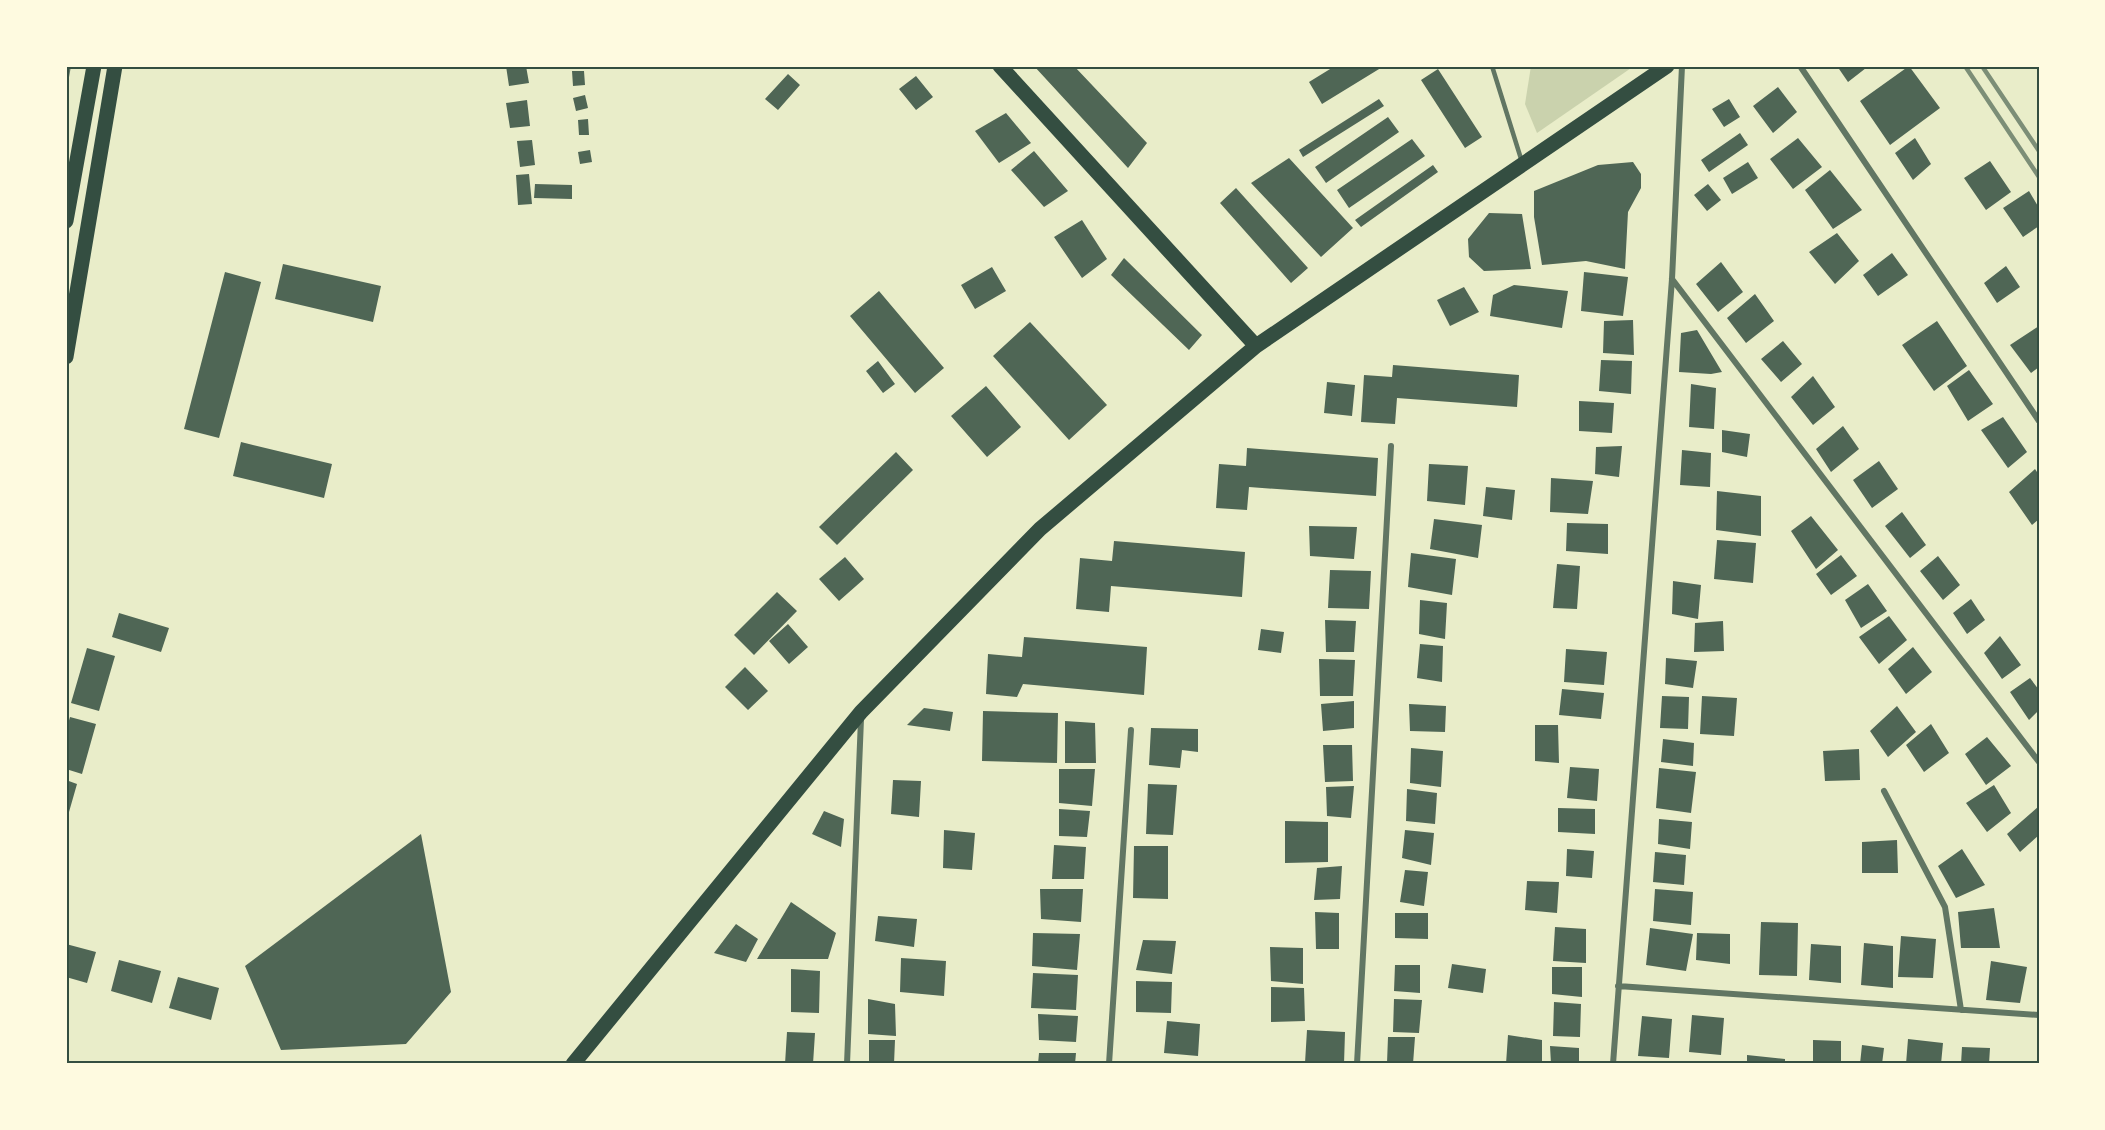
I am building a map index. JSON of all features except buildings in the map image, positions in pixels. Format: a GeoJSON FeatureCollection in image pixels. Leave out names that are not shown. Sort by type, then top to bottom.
{"type":"FeatureCollection","features":[{"type":"Feature","properties":{"kind":"main road"},"geometry":{"type":"LineString","coordinates":[[66,221],[94,66]]}},
{"type":"Feature","properties":{"kind":"main road"},"geometry":{"type":"LineString","coordinates":[[66,357],[115,66]]}},
{"type":"Feature","properties":{"kind":"main road"},"geometry":{"type":"LineString","coordinates":[[1000,66],[1256,346]]}},
{"type":"Feature","properties":{"kind":"main road"},"geometry":{"type":"LineString","coordinates":[[573,1064],[861,712],[1040,529],[1256,346],[1667,66]]}},
{"type":"Feature","properties":{"kind":"street"},"geometry":{"type":"LineString","coordinates":[[66,77],[68,66]]}},
{"type":"Feature","properties":{"kind":"street"},"geometry":{"type":"LineString","coordinates":[[1613,1064],[1672,279],[1682,66]]}},
{"type":"Feature","properties":{"kind":"street"},"geometry":{"type":"LineString","coordinates":[[1800,66],[2039,421]]}},
{"type":"Feature","properties":{"kind":"street"},"geometry":{"type":"LineString","coordinates":[[1672,279],[2039,762]]}},
{"type":"Feature","properties":{"kind":"street"},"geometry":{"type":"LineString","coordinates":[[1357,1064],[1391,446]]}},
{"type":"Feature","properties":{"kind":"street"},"geometry":{"type":"LineString","coordinates":[[847,1064],[861,712]]}},
{"type":"Feature","properties":{"kind":"street"},"geometry":{"type":"LineString","coordinates":[[1109,1064],[1131,730]]}},
{"type":"Feature","properties":{"kind":"street"},"geometry":{"type":"LineString","coordinates":[[1884,791],[1946,907],[1961,1010]]}},
{"type":"Feature","properties":{"kind":"street"},"geometry":{"type":"LineString","coordinates":[[1618,986],[2039,1015]]}},
{"type":"Feature","properties":{"kind":"lane"},"geometry":{"type":"LineString","coordinates":[[1492,66],[1523,165]]}},
{"type":"Feature","properties":{"kind":"green space"},"geometry":{"type":"Polygon","coordinates":[[[1531,66],[1634,66],[1537,133],[1525,104],[1531,66]]]}},
{"type":"Feature","properties":{"kind":"railway"},"geometry":{"type":"LineString","coordinates":[[1965,66],[2039,177]]}},
{"type":"Feature","properties":{"kind":"railway"},"geometry":{"type":"LineString","coordinates":[[1982,66],[2039,151]]}}]}
